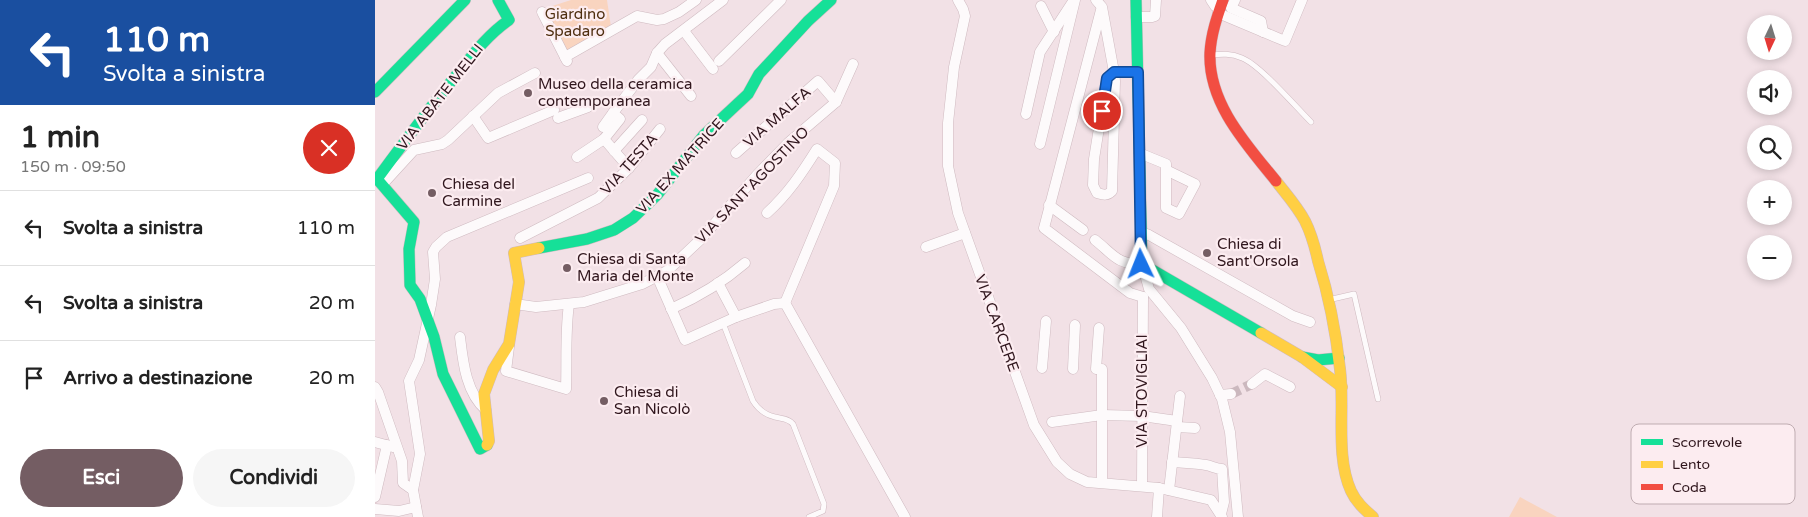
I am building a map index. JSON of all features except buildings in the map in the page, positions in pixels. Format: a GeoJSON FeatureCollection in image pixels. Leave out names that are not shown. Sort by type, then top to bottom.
{"type":"FeatureCollection","features":[{"type":"Feature","properties":{"kind":"street"},"geometry":{"type":"LineString","coordinates":[[375,92],[465,0]]}},
{"type":"Feature","properties":{"kind":"street","name":"VIA ABATE MELLI"},"geometry":{"type":"LineString","coordinates":[[379,182],[425,112],[495,29],[509,20],[498,0]]}},
{"type":"Feature","properties":{"kind":"street"},"geometry":{"type":"LineString","coordinates":[[542,12],[566,59],[637,16],[657,20],[664,19],[679,12],[696,0]]}},
{"type":"Feature","properties":{"kind":"street"},"geometry":{"type":"LineString","coordinates":[[603,127],[638,80],[651,67],[657,54],[665,44],[723,0]]}},
{"type":"Feature","properties":{"kind":"street"},"geometry":{"type":"LineString","coordinates":[[684,31],[716,65],[781,0]]}},
{"type":"Feature","properties":{"kind":"street","name":"VIA EX MATRICE"},"geometry":{"type":"LineString","coordinates":[[427,319],[434,337],[443,374],[479,448],[484,448],[489,441],[484,394],[493,370],[509,344],[518,296],[519,282],[514,253],[587,239],[614,230],[633,218],[657,195],[704,135],[748,94],[759,74],[808,21],[831,0]]}},
{"type":"Feature","properties":{"kind":"street","name":"VIA CARCERE"},"geometry":{"type":"LineString","coordinates":[[958,0],[965,16],[954,68],[948,123],[947,166],[965,234],[1034,425],[1057,462],[1070,474],[1087,482],[1164,489],[1211,500],[1222,515]]}},
{"type":"Feature","properties":{"kind":"street"},"geometry":{"type":"LineString","coordinates":[[1026,114],[1040,52],[1074,0]]}},
{"type":"Feature","properties":{"kind":"street"},"geometry":{"type":"LineString","coordinates":[[1040,144],[1074,0]]}},
{"type":"Feature","properties":{"kind":"street"},"geometry":{"type":"LineString","coordinates":[[1136,0],[1141,264],[1146,293],[1181,328],[1225,395],[1238,517]]}},
{"type":"Feature","properties":{"kind":"street"},"geometry":{"type":"LineString","coordinates":[[1136,17],[1152,18],[1155,16],[1156,0]]}},
{"type":"Feature","properties":{"kind":"street"},"geometry":{"type":"LineString","coordinates":[[1302,0],[1285,41],[1263,32],[1223,5],[1212,33],[1210,71],[1222,109],[1235,131],[1291,200],[1306,222],[1320,266],[1339,358],[1342,387],[1343,460],[1347,480],[1361,506],[1373,517]]}},
{"type":"Feature","properties":{"kind":"street"},"geometry":{"type":"LineString","coordinates":[[1099,3],[1114,72],[1113,191],[1103,195],[1097,193],[1093,185],[1094,159],[1107,78],[1114,72],[1138,72]]}},
{"type":"Feature","properties":{"kind":"street"},"geometry":{"type":"LineString","coordinates":[[1099,3],[1043,228],[1130,293],[1146,293]]}},
{"type":"Feature","properties":{"kind":"street"},"geometry":{"type":"LineString","coordinates":[[1041,6],[1054,32]]}},
{"type":"Feature","properties":{"kind":"street"},"geometry":{"type":"LineString","coordinates":[[657,54],[691,96]]}},
{"type":"Feature","properties":{"kind":"street","name":"VIA SANT'AGOSTINO"},"geometry":{"type":"LineString","coordinates":[[515,304],[536,307],[584,302],[623,290],[667,271],[701,239],[788,143],[836,102],[853,64]]}},
{"type":"Feature","properties":{"kind":"street"},"geometry":{"type":"LineString","coordinates":[[427,319],[420,300],[410,285],[409,249],[415,226],[414,222],[379,182],[414,150],[442,144],[497,93],[535,73]]}},
{"type":"Feature","properties":{"kind":"street","name":"VIA MALFA"},"geometry":{"type":"LineString","coordinates":[[736,153],[818,81],[836,102]]}},
{"type":"Feature","properties":{"kind":"street"},"geometry":{"type":"LineString","coordinates":[[473,116],[488,138],[556,114],[588,107]]}},
{"type":"Feature","properties":{"kind":"street"},"geometry":{"type":"LineString","coordinates":[[577,157],[604,139],[620,119],[613,113]]}},
{"type":"Feature","properties":{"kind":"street"},"geometry":{"type":"LineString","coordinates":[[615,151],[642,120]]}},
{"type":"Feature","properties":{"kind":"street","name":"VIA TESTA"},"geometry":{"type":"LineString","coordinates":[[520,238],[598,198],[629,168],[660,129]]}},
{"type":"Feature","properties":{"kind":"street"},"geometry":{"type":"LineString","coordinates":[[604,139],[629,168]]}},
{"type":"Feature","properties":{"kind":"street"},"geometry":{"type":"LineString","coordinates":[[767,213],[781,200],[803,173],[817,149],[835,163],[833,186],[785,303]]}},
{"type":"Feature","properties":{"kind":"street"},"geometry":{"type":"LineString","coordinates":[[1139,153],[1166,164],[1166,170]]}},
{"type":"Feature","properties":{"kind":"street"},"geometry":{"type":"LineString","coordinates":[[375,509],[396,514],[417,512],[413,490],[420,454],[409,381],[419,360],[435,279],[433,252],[436,247],[447,237],[588,178]]}},
{"type":"Feature","properties":{"kind":"street"},"geometry":{"type":"LineString","coordinates":[[1049,205],[1083,230]]}},
{"type":"Feature","properties":{"kind":"street"},"geometry":{"type":"LineString","coordinates":[[1141,232],[1149,234],[1293,316],[1310,322]]}},
{"type":"Feature","properties":{"kind":"street"},"geometry":{"type":"LineString","coordinates":[[926,248],[965,234]]}},
{"type":"Feature","properties":{"kind":"street"},"geometry":{"type":"LineString","coordinates":[[1095,240],[1122,262],[1141,264],[1302,357],[1342,387]]}},
{"type":"Feature","properties":{"kind":"street"},"geometry":{"type":"LineString","coordinates":[[671,309],[718,283],[745,263]]}},
{"type":"Feature","properties":{"kind":"street"},"geometry":{"type":"LineString","coordinates":[[657,276],[685,340],[736,316],[774,304],[785,303]]}},
{"type":"Feature","properties":{"kind":"street"},"geometry":{"type":"LineString","coordinates":[[718,283],[736,316]]}},
{"type":"Feature","properties":{"kind":"street","name":"VIA STOVIGLIAI"},"geometry":{"type":"LineString","coordinates":[[1142,486],[1146,293]]}},
{"type":"Feature","properties":{"kind":"street"},"geometry":{"type":"LineString","coordinates":[[785,303],[905,517]]}},
{"type":"Feature","properties":{"kind":"street"},"geometry":{"type":"LineString","coordinates":[[509,344],[506,371],[566,389],[565,330],[569,304]]}},
{"type":"Feature","properties":{"kind":"street"},"geometry":{"type":"LineString","coordinates":[[1042,368],[1046,321]]}},
{"type":"Feature","properties":{"kind":"street"},"geometry":{"type":"LineString","coordinates":[[1073,369],[1075,325]]}},
{"type":"Feature","properties":{"kind":"street"},"geometry":{"type":"LineString","coordinates":[[1099,328],[1102,482]]}},
{"type":"Feature","properties":{"kind":"street"},"geometry":{"type":"LineString","coordinates":[[460,337],[466,374],[479,404],[486,410]]}},
{"type":"Feature","properties":{"kind":"street"},"geometry":{"type":"LineString","coordinates":[[1302,357],[1318,360],[1339,358]]}},
{"type":"Feature","properties":{"kind":"street"},"geometry":{"type":"LineString","coordinates":[[1252,384],[1265,374],[1290,386]]}},
{"type":"Feature","properties":{"kind":"street"},"geometry":{"type":"LineString","coordinates":[[375,387],[378,392],[392,447],[402,461],[403,483],[413,490]]}},
{"type":"Feature","properties":{"kind":"street"},"geometry":{"type":"LineString","coordinates":[[1157,517],[1172,462],[1180,396]]}},
{"type":"Feature","properties":{"kind":"street"},"geometry":{"type":"LineString","coordinates":[[1052,422],[1102,415],[1142,416],[1195,428]]}},
{"type":"Feature","properties":{"kind":"street"},"geometry":{"type":"LineString","coordinates":[[375,442],[392,447]]}},
{"type":"Feature","properties":{"kind":"street"},"geometry":{"type":"LineString","coordinates":[[375,497],[392,447]]}},
{"type":"Feature","properties":{"kind":"street"},"geometry":{"type":"LineString","coordinates":[[1172,462],[1203,464],[1222,469],[1224,502],[1222,515]]}},
{"type":"Feature","properties":{"kind":"lane"},"geometry":{"type":"LineString","coordinates":[[1210,55],[1226,54],[1241,58],[1254,65],[1311,122]]}},
{"type":"Feature","properties":{"kind":"lane"},"geometry":{"type":"LineString","coordinates":[[1328,300],[1354,294],[1378,399]]}},
{"type":"Feature","properties":{"kind":"lane"},"geometry":{"type":"LineString","coordinates":[[723,323],[757,408],[775,417],[790,420],[793,424],[824,504],[823,511],[809,517]]}},
{"type":"Feature","properties":{"kind":"green space","name":"Giardino Spadaro"},"geometry":{"type":"Polygon","coordinates":[[[571,0],[607,0],[611,27],[566,52],[543,9],[571,0]]]}},
{"type":"Feature","properties":{"kind":"green space"},"geometry":{"type":"Polygon","coordinates":[[[1520,497],[1557,517],[1509,517],[1520,497]]]}},
{"type":"Feature","properties":{"kind":"tunnel"},"geometry":{"type":"LineString","coordinates":[[1231,394],[1252,384]]}},
{"type":"Feature","properties":{"kind":"traffic: fast"},"geometry":{"type":"LineString","coordinates":[[375,92],[465,0]]}},
{"type":"Feature","properties":{"kind":"traffic: fast"},"geometry":{"type":"LineString","coordinates":[[487,445],[480,449],[443,374],[434,337],[420,299],[410,285],[409,249],[414,222],[377,179],[424,115],[473,55],[493,33],[509,20],[498,0]]}},
{"type":"Feature","properties":{"kind":"traffic: fast"},"geometry":{"type":"LineString","coordinates":[[539,248],[587,239],[614,230],[633,218],[657,195],[704,135],[748,94],[759,74],[808,21],[831,0]]}},
{"type":"Feature","properties":{"kind":"traffic: fast"},"geometry":{"type":"LineString","coordinates":[[1136,0],[1142,264],[1261,333]]}},
{"type":"Feature","properties":{"kind":"traffic: fast"},"geometry":{"type":"LineString","coordinates":[[1302,357],[1318,360],[1339,358]]}},
{"type":"Feature","properties":{"kind":"traffic: slow"},"geometry":{"type":"LineString","coordinates":[[1276,181],[1305,221],[1314,245],[1329,301],[1338,355],[1341,384],[1343,463],[1346,477],[1355,499],[1373,517]]}},
{"type":"Feature","properties":{"kind":"traffic: slow"},"geometry":{"type":"LineString","coordinates":[[487,445],[489,441],[484,394],[493,370],[509,344],[519,282],[514,253],[539,248]]}},
{"type":"Feature","properties":{"kind":"traffic: slow"},"geometry":{"type":"LineString","coordinates":[[1261,333],[1302,357],[1342,387]]}},
{"type":"Feature","properties":{"kind":"traffic: jam"},"geometry":{"type":"LineString","coordinates":[[1223,0],[1215,26],[1210,53],[1215,89],[1231,122],[1276,181]]}},
{"type":"Feature","properties":{"kind":"place","name":"Museo della ceramica contemporanea"},"geometry":{"type":"Point","coordinates":[528,93]}},
{"type":"Feature","properties":{"kind":"place","name":"Chiesa del Carmine"},"geometry":{"type":"Point","coordinates":[432,193]}},
{"type":"Feature","properties":{"kind":"place","name":"Chiesa di Sant'Orsola"},"geometry":{"type":"Point","coordinates":[1207,253]}},
{"type":"Feature","properties":{"kind":"place","name":"Chiesa di Santa Maria del Monte"},"geometry":{"type":"Point","coordinates":[567,268]}},
{"type":"Feature","properties":{"kind":"place","name":"Chiesa di San Nicolò"},"geometry":{"type":"Point","coordinates":[604,401]}},
{"type":"Feature","properties":{"kind":"route"},"geometry":{"type":"LineString","coordinates":[[1102,111],[1107,78],[1114,72],[1138,72],[1141,264]]}}]}
